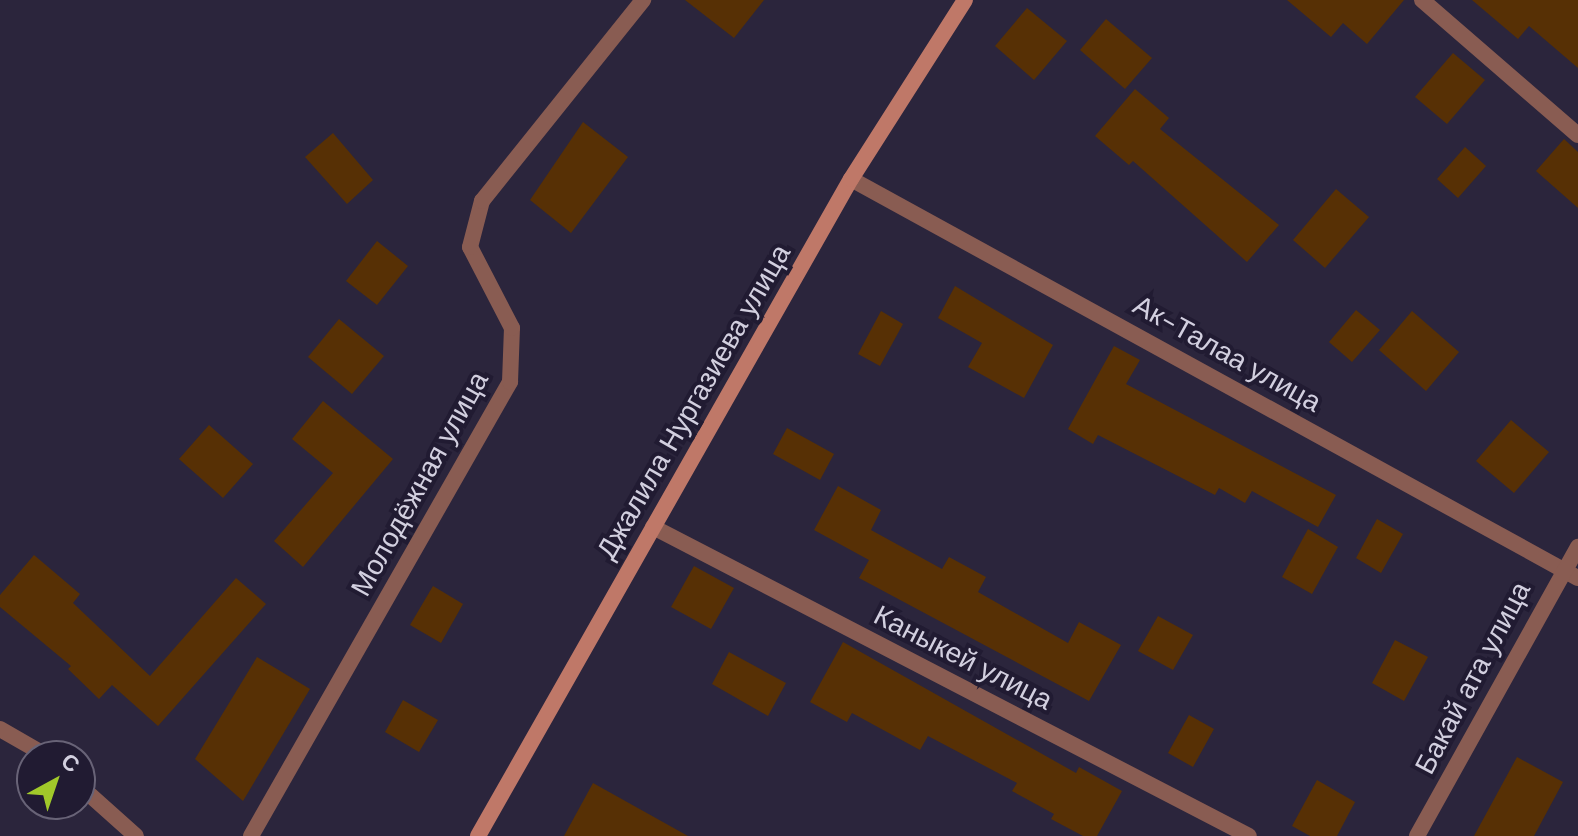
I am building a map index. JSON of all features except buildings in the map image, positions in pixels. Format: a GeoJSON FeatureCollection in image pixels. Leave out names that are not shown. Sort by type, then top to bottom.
{"type":"FeatureCollection","features":[{"type":"Feature","properties":{"kind":"street","name":"Молодёжная улица"},"geometry":{"type":"LineString","coordinates":[[251,836],[510,382],[512,328],[470,247],[482,201],[643,0]]}},
{"type":"Feature","properties":{"kind":"street","name":"Джалила Нургазиева улица"},"geometry":{"type":"LineString","coordinates":[[478,836],[851,179],[965,0]]}},
{"type":"Feature","properties":{"kind":"street"},"geometry":{"type":"LineString","coordinates":[[1422,0],[1578,135]]}},
{"type":"Feature","properties":{"kind":"street","name":"Ак-Талаа улица"},"geometry":{"type":"LineString","coordinates":[[851,179],[1563,566],[1578,578]]}},
{"type":"Feature","properties":{"kind":"street","name":"Каныкей улица"},"geometry":{"type":"LineString","coordinates":[[653,527],[1249,836]]}},
{"type":"Feature","properties":{"kind":"street","name":"Бакай ата улица"},"geometry":{"type":"LineString","coordinates":[[1417,836],[1563,566],[1578,547]]}},
{"type":"Feature","properties":{"kind":"street"},"geometry":{"type":"LineString","coordinates":[[0,729],[19,740]]}},
{"type":"Feature","properties":{"kind":"street"},"geometry":{"type":"LineString","coordinates":[[96,800],[136,836]]}}]}
